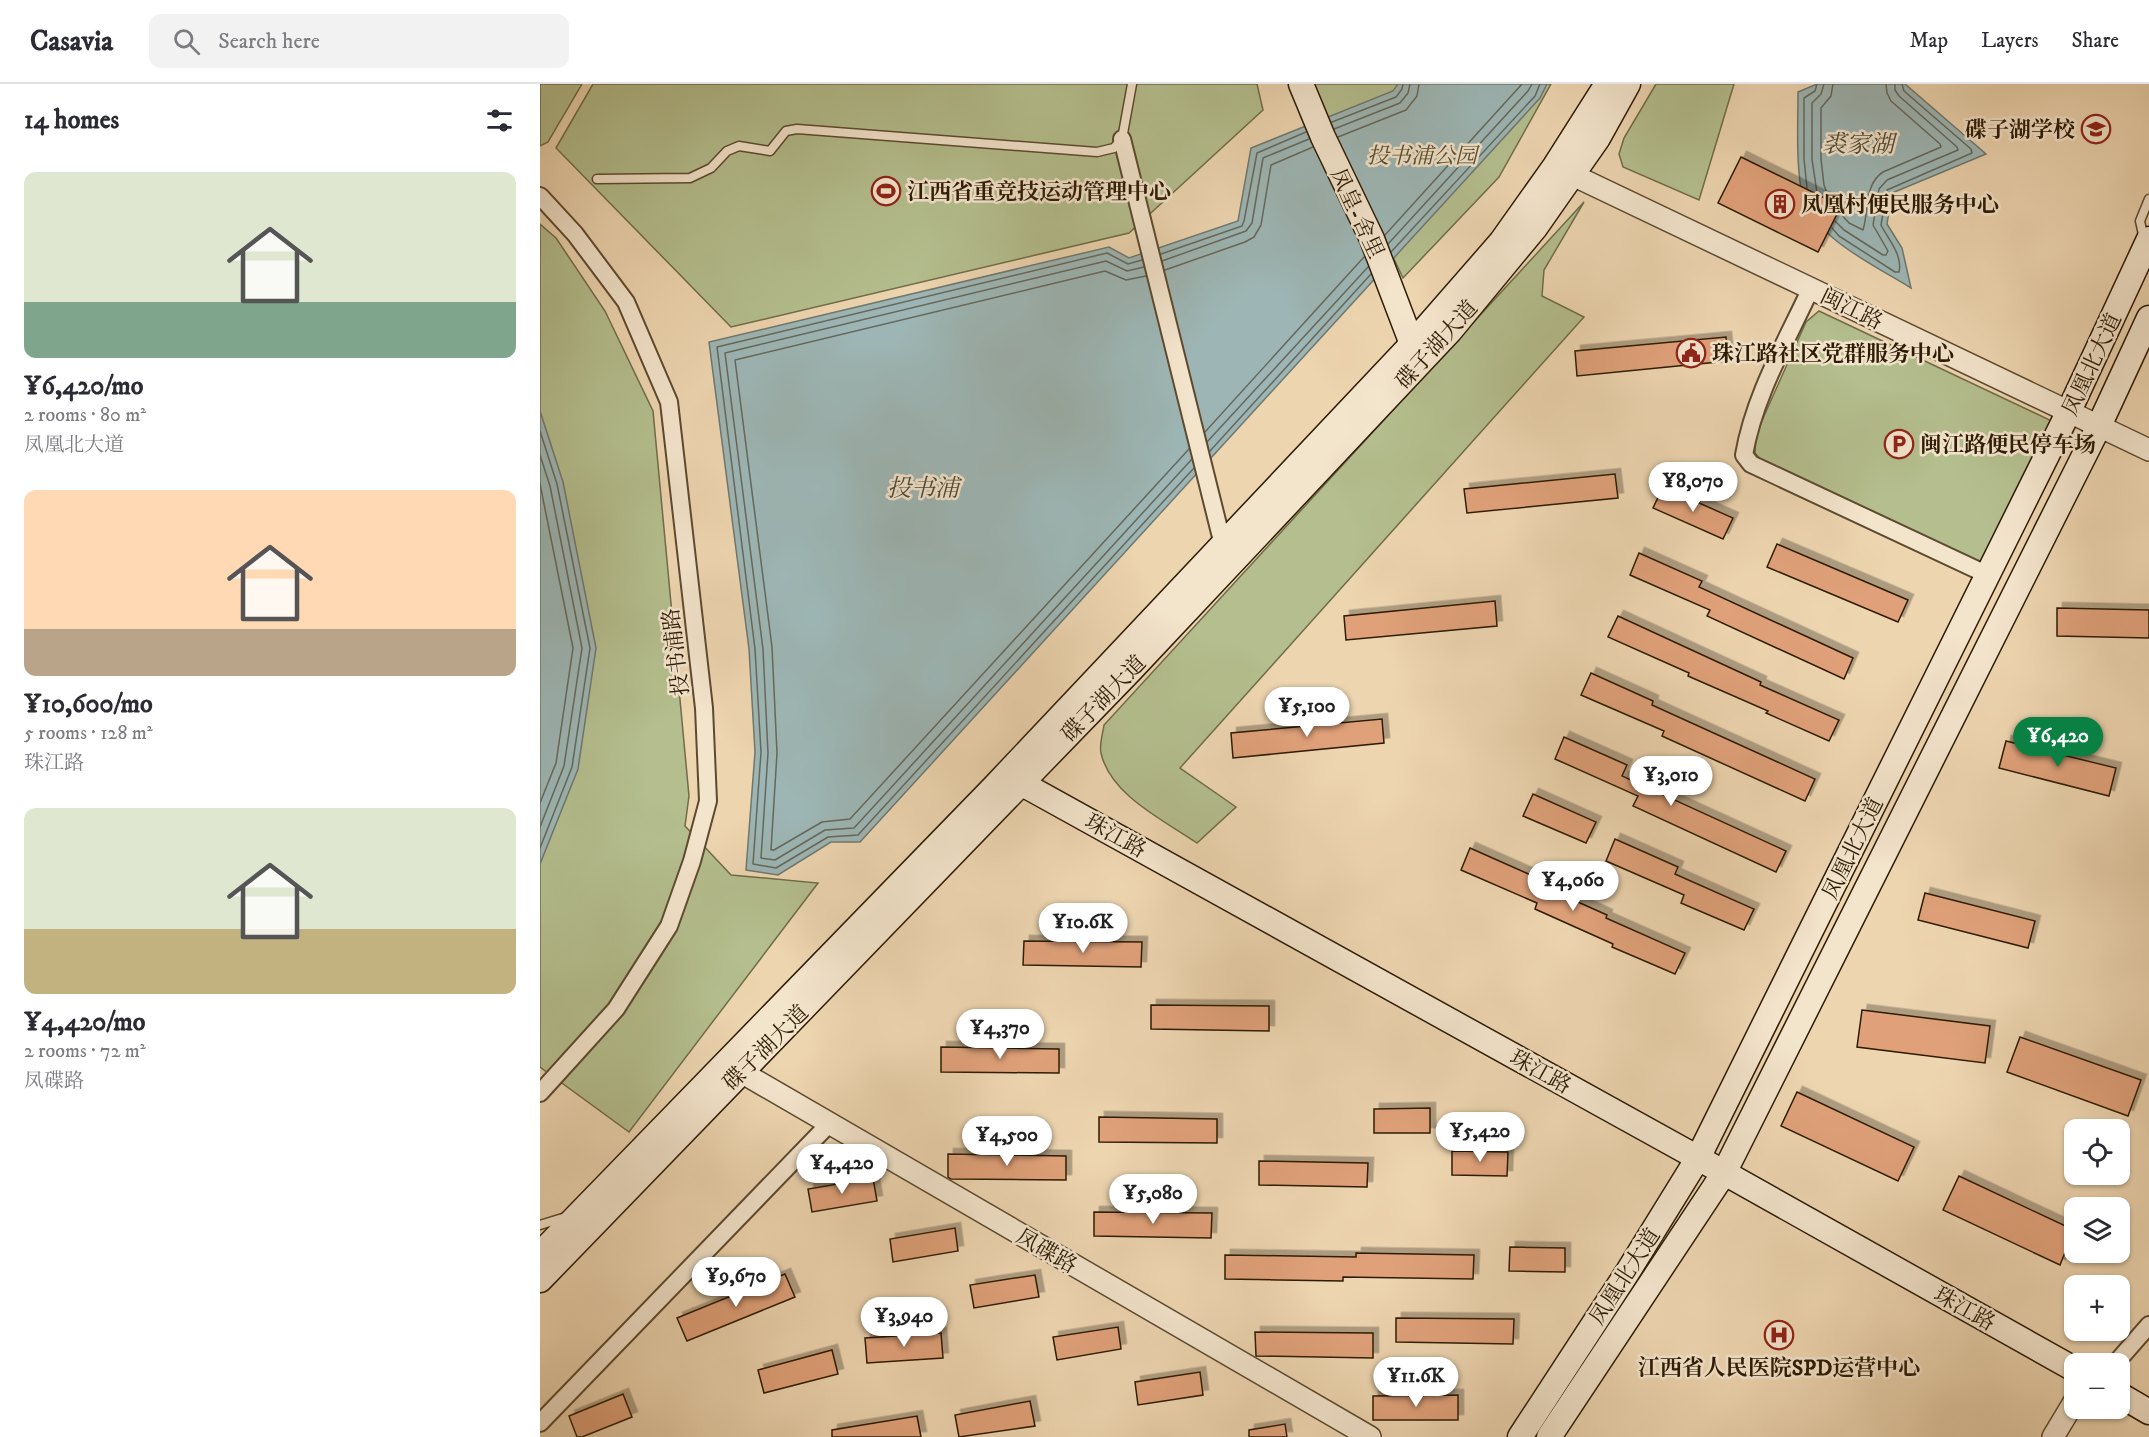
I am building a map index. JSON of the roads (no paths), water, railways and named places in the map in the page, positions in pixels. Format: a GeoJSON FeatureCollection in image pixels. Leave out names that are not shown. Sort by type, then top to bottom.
{"type":"FeatureCollection","features":[{"type":"Feature","properties":{"kind":"main road","name":"凤皇-舍里"},"geometry":{"type":"LineString","coordinates":[[1301,84],[1323,137],[1372,239],[1412,344]]}},
{"type":"Feature","properties":{"kind":"main road","name":"碟子湖大道"},"geometry":{"type":"LineString","coordinates":[[1014,779],[1131,670],[1450,331],[1535,228],[1607,84]]}},
{"type":"Feature","properties":{"kind":"main road","name":"碟子湖大道"},"geometry":{"type":"LineString","coordinates":[[540,1280],[733,1068],[1014,779],[1223,544],[1412,344],[1564,171],[1598,138],[1628,84]]}},
{"type":"Feature","properties":{"kind":"main road","name":"凤凰北大道"},"geometry":{"type":"LineString","coordinates":[[1520,1437],[1627,1273],[1698,1158],[2069,411],[2147,243]]}},
{"type":"Feature","properties":{"kind":"main road","name":"凤凰北大道"},"geometry":{"type":"LineString","coordinates":[[1549,1437],[1724,1173],[2099,426],[2149,318]]}},
{"type":"Feature","properties":{"kind":"main road","name":"珠江路"},"geometry":{"type":"LineString","coordinates":[[1014,779],[2064,1363]]}},
{"type":"Feature","properties":{"kind":"main road","name":"碟子湖大道"},"geometry":{"type":"LineString","coordinates":[[540,1254],[733,1068]]}},
{"type":"Feature","properties":{"kind":"main road"},"geometry":{"type":"LineString","coordinates":[[2130,1401],[2149,1412]]}},
{"type":"Feature","properties":{"kind":"street"},"geometry":{"type":"LineString","coordinates":[[1122,139],[1223,544]]}},
{"type":"Feature","properties":{"kind":"street","name":"闽江路"},"geometry":{"type":"LineString","coordinates":[[1564,171],[2149,450]]}},
{"type":"Feature","properties":{"kind":"street","name":"投书浦路"},"geometry":{"type":"LineString","coordinates":[[540,196],[575,234],[626,302],[669,402],[704,708],[708,801],[692,861],[669,926],[616,1008],[540,1093]]}},
{"type":"Feature","properties":{"kind":"street"},"geometry":{"type":"LineString","coordinates":[[1811,288],[1757,403],[1744,454],[1751,464],[1988,575]]}},
{"type":"Feature","properties":{"kind":"street","name":"凤碟路"},"geometry":{"type":"LineString","coordinates":[[733,1068],[1370,1437]]}},
{"type":"Feature","properties":{"kind":"street"},"geometry":{"type":"LineString","coordinates":[[540,1423],[829,1124]]}},
{"type":"Feature","properties":{"kind":"street"},"geometry":{"type":"LineString","coordinates":[[2125,1353],[2149,1325]]}},
{"type":"Feature","properties":{"kind":"street"},"geometry":{"type":"LineString","coordinates":[[2053,1437],[2064,1419]]}},
{"type":"Feature","properties":{"kind":"street"},"geometry":{"type":"LineString","coordinates":[[2065,1437],[2076,1419]]}},
{"type":"Feature","properties":{"kind":"lane"},"geometry":{"type":"LineString","coordinates":[[597,179],[690,178],[711,168],[727,151],[739,146],[770,151],[786,131],[797,129],[1096,152],[1114,148],[1122,139],[1132,84]]}},
{"type":"Feature","properties":{"kind":"lane"},"geometry":{"type":"LineString","coordinates":[[2147,243],[2140,221],[2149,200]]}},
{"type":"Feature","properties":{"kind":"lane"},"geometry":{"type":"LineString","coordinates":[[540,1225],[581,1212]]}},
{"type":"Feature","properties":{"kind":"water","name":"投书浦"},"geometry":{"type":"Polygon","coordinates":[[[1398,84],[1547,84],[1540,98],[860,842],[831,842],[778,875],[746,870],[755,752],[749,649],[709,342],[1109,247],[1129,258],[1238,221],[1251,148],[1393,91],[1398,84]]]}},
{"type":"Feature","properties":{"kind":"water","name":"裘家湖"},"geometry":{"type":"Polygon","coordinates":[[[1817,84],[1905,84],[1986,154],[1892,193],[1887,224],[1902,248],[1911,288],[1845,248],[1817,221],[1807,206],[1801,189],[1798,165],[1798,92],[1817,84]]]}},
{"type":"Feature","properties":{"kind":"water"},"geometry":{"type":"Polygon","coordinates":[[[540,411],[563,482],[596,648],[578,769],[540,864],[540,411]]]}},
{"type":"Feature","properties":{"kind":"place","name":"碟子湖学校"},"geometry":{"type":"Point","coordinates":[2096,129]}},
{"type":"Feature","properties":{"kind":"place","name":"江西省重竞技运动管理中心"},"geometry":{"type":"Point","coordinates":[886,191]}},
{"type":"Feature","properties":{"kind":"place","name":"凤凰村便民服务中心"},"geometry":{"type":"Point","coordinates":[1780,204]}},
{"type":"Feature","properties":{"kind":"place","name":"珠江路社区党群服务中心"},"geometry":{"type":"Point","coordinates":[1691,353]}},
{"type":"Feature","properties":{"kind":"place","name":"闽江路便民停车场"},"geometry":{"type":"Point","coordinates":[1899,444]}},
{"type":"Feature","properties":{"kind":"place","name":"江西省人民医院SPD运营中心"},"geometry":{"type":"Point","coordinates":[1779,1335]}},
{"type":"Feature","properties":{"kind":"park label","name":"投书浦公园"},"geometry":{"type":"Point","coordinates":[1422,155]}}]}
